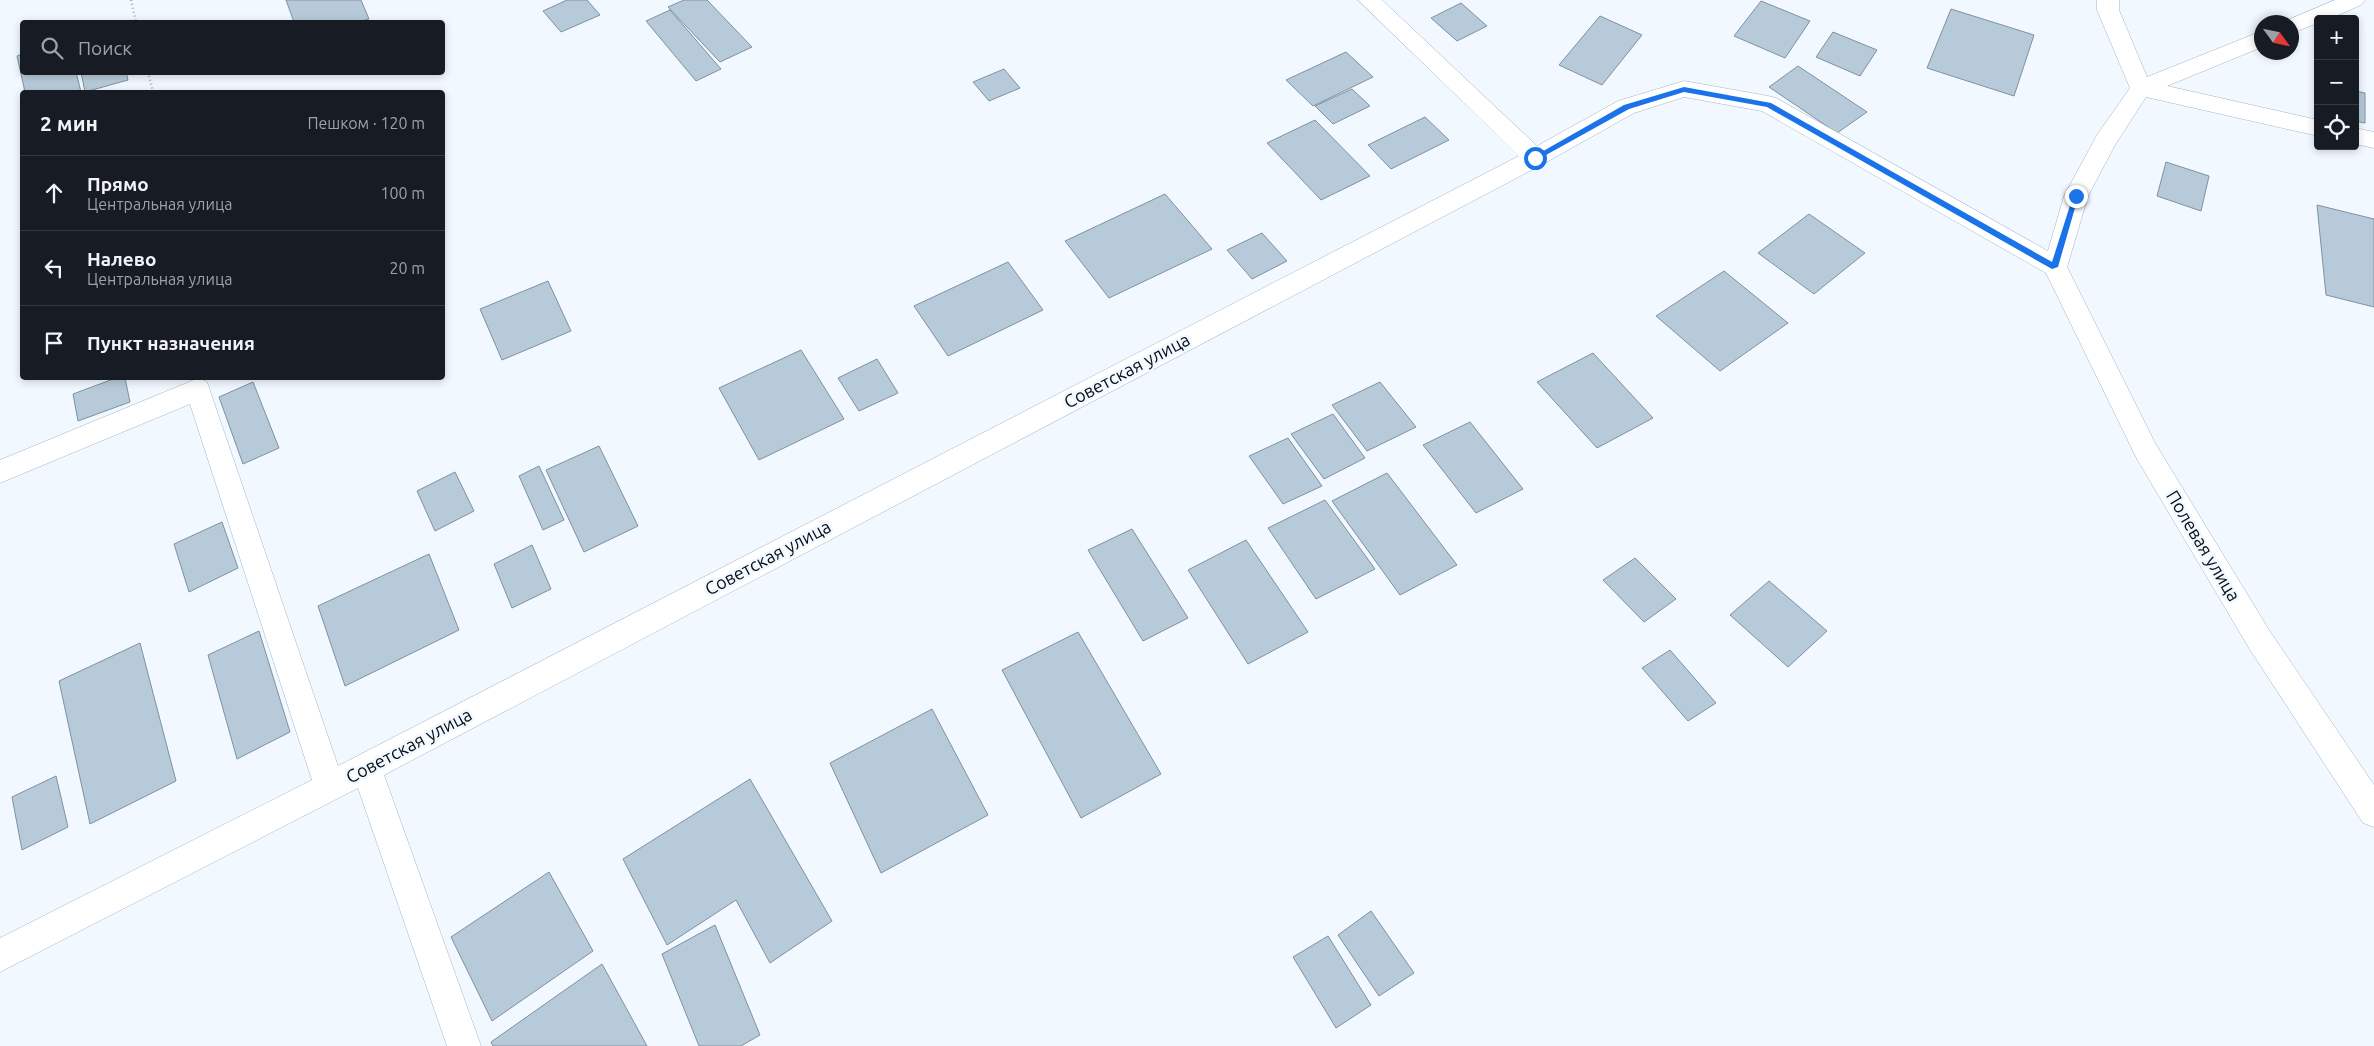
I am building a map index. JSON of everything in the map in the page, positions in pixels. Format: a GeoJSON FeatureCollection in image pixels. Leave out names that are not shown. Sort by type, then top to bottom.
{"type":"FeatureCollection","features":[{"type":"Feature","properties":{"kind":"street"},"geometry":{"type":"LineString","coordinates":[[1368,0],[1535,158]]}},
{"type":"Feature","properties":{"kind":"street"},"geometry":{"type":"LineString","coordinates":[[2108,0],[2108,10],[2141,88]]}},
{"type":"Feature","properties":{"kind":"street"},"geometry":{"type":"LineString","coordinates":[[2299,23],[2354,0]]}},
{"type":"Feature","properties":{"kind":"street"},"geometry":{"type":"LineString","coordinates":[[2055,267],[2076,196],[2105,141],[2141,88],[2254,41]]}},
{"type":"Feature","properties":{"kind":"street"},"geometry":{"type":"LineString","coordinates":[[2141,88],[2314,127]]}},
{"type":"Feature","properties":{"kind":"street","name":"Советская улица"},"geometry":{"type":"LineString","coordinates":[[0,956],[330,787],[1535,158],[1626,107],[1684,89],[1768,104],[2055,267]]}},
{"type":"Feature","properties":{"kind":"street"},"geometry":{"type":"LineString","coordinates":[[2359,137],[2374,140]]}},
{"type":"Feature","properties":{"kind":"street","name":"Полевая улица"},"geometry":{"type":"LineString","coordinates":[[2055,267],[2146,451],[2259,639],[2374,812]]}},
{"type":"Feature","properties":{"kind":"street"},"geometry":{"type":"LineString","coordinates":[[0,472],[198,389],[330,787]]}},
{"type":"Feature","properties":{"kind":"street"},"geometry":{"type":"LineString","coordinates":[[366,768],[464,1046]]}},
{"type":"Feature","properties":{"kind":"path"},"geometry":{"type":"LineString","coordinates":[[131,0],[136,20]]}},
{"type":"Feature","properties":{"kind":"path"},"geometry":{"type":"LineString","coordinates":[[149,75],[152,90]]}},
{"type":"Feature","properties":{"kind":"building"},"geometry":{"type":"Polygon","coordinates":[[[286,0],[361,0],[369,19],[365,20],[293,20],[286,0]]]}},
{"type":"Feature","properties":{"kind":"building"},"geometry":{"type":"Polygon","coordinates":[[[567,0],[587,0],[600,15],[561,32],[543,11],[567,0]]]}},
{"type":"Feature","properties":{"kind":"building"},"geometry":{"type":"Polygon","coordinates":[[[684,0],[707,0],[752,47],[720,62],[668,7],[684,0]]]}},
{"type":"Feature","properties":{"kind":"building"},"geometry":{"type":"Polygon","coordinates":[[[1761,1],[1810,21],[1785,58],[1734,36],[1761,1]]]}},
{"type":"Feature","properties":{"kind":"building"},"geometry":{"type":"Polygon","coordinates":[[[1461,3],[1487,26],[1457,41],[1431,18],[1461,3]]]}},
{"type":"Feature","properties":{"kind":"building"},"geometry":{"type":"Polygon","coordinates":[[[1951,9],[2034,35],[2014,96],[1927,68],[1951,9]]]}},
{"type":"Feature","properties":{"kind":"building"},"geometry":{"type":"Polygon","coordinates":[[[670,10],[721,69],[696,81],[646,21],[670,10]]]}},
{"type":"Feature","properties":{"kind":"building"},"geometry":{"type":"Polygon","coordinates":[[[1600,16],[1642,35],[1602,85],[1559,65],[1600,16]]]}},
{"type":"Feature","properties":{"kind":"building"},"geometry":{"type":"Polygon","coordinates":[[[1833,32],[1877,50],[1860,76],[1816,57],[1833,32]]]}},
{"type":"Feature","properties":{"kind":"building"},"geometry":{"type":"Polygon","coordinates":[[[1346,52],[1373,77],[1313,106],[1286,80],[1346,52]]]}},
{"type":"Feature","properties":{"kind":"building"},"geometry":{"type":"Polygon","coordinates":[[[20,55],[20,70],[17,56],[20,55]]]}},
{"type":"Feature","properties":{"kind":"building"},"geometry":{"type":"Polygon","coordinates":[[[1798,66],[1867,112],[1837,133],[1769,87],[1798,66]]]}},
{"type":"Feature","properties":{"kind":"building"},"geometry":{"type":"Polygon","coordinates":[[[1004,69],[1020,88],[989,101],[973,82],[1004,69]]]}},
{"type":"Feature","properties":{"kind":"building"},"geometry":{"type":"Polygon","coordinates":[[[21,75],[77,75],[80,90],[25,90],[21,75]]]}},
{"type":"Feature","properties":{"kind":"building"},"geometry":{"type":"Polygon","coordinates":[[[82,75],[127,75],[128,80],[92,90],[85,90],[82,75]]]}},
{"type":"Feature","properties":{"kind":"building"},"geometry":{"type":"Polygon","coordinates":[[[1352,89],[1370,106],[1333,124],[1315,106],[1352,89]]]}},
{"type":"Feature","properties":{"kind":"building"},"geometry":{"type":"Polygon","coordinates":[[[2359,92],[2365,93],[2365,123],[2359,122],[2359,92]]]}},
{"type":"Feature","properties":{"kind":"building"},"geometry":{"type":"Polygon","coordinates":[[[1425,117],[1449,140],[1391,169],[1368,145],[1425,117]]]}},
{"type":"Feature","properties":{"kind":"building"},"geometry":{"type":"Polygon","coordinates":[[[1315,120],[1370,176],[1321,200],[1267,143],[1315,120]]]}},
{"type":"Feature","properties":{"kind":"building"},"geometry":{"type":"Polygon","coordinates":[[[2166,162],[2209,176],[2201,211],[2157,196],[2166,162]]]}},
{"type":"Feature","properties":{"kind":"building"},"geometry":{"type":"Polygon","coordinates":[[[1165,194],[1212,249],[1109,298],[1065,241],[1165,194]]]}},
{"type":"Feature","properties":{"kind":"building"},"geometry":{"type":"Polygon","coordinates":[[[2317,205],[2374,219],[2374,307],[2326,295],[2317,205]]]}},
{"type":"Feature","properties":{"kind":"building"},"geometry":{"type":"Polygon","coordinates":[[[1809,214],[1865,253],[1814,294],[1758,253],[1809,214]]]}},
{"type":"Feature","properties":{"kind":"building"},"geometry":{"type":"Polygon","coordinates":[[[1262,233],[1287,261],[1252,279],[1227,250],[1262,233]]]}},
{"type":"Feature","properties":{"kind":"building"},"geometry":{"type":"Polygon","coordinates":[[[1008,262],[1043,310],[948,356],[914,306],[1008,262]]]}},
{"type":"Feature","properties":{"kind":"building"},"geometry":{"type":"Polygon","coordinates":[[[1724,271],[1788,323],[1720,371],[1656,316],[1724,271]]]}},
{"type":"Feature","properties":{"kind":"building"},"geometry":{"type":"Polygon","coordinates":[[[548,281],[571,331],[502,360],[480,309],[548,281]]]}},
{"type":"Feature","properties":{"kind":"building"},"geometry":{"type":"Polygon","coordinates":[[[801,350],[844,419],[759,460],[719,388],[801,350]]]}},
{"type":"Feature","properties":{"kind":"building"},"geometry":{"type":"Polygon","coordinates":[[[1593,353],[1653,418],[1597,448],[1537,382],[1593,353]]]}},
{"type":"Feature","properties":{"kind":"building"},"geometry":{"type":"Polygon","coordinates":[[[877,359],[898,393],[859,411],[838,378],[877,359]]]}},
{"type":"Feature","properties":{"kind":"building"},"geometry":{"type":"Polygon","coordinates":[[[111,380],[125,380],[130,402],[78,421],[73,394],[111,380]]]}},
{"type":"Feature","properties":{"kind":"building"},"geometry":{"type":"Polygon","coordinates":[[[253,382],[279,448],[243,464],[219,397],[253,382]]]}},
{"type":"Feature","properties":{"kind":"building"},"geometry":{"type":"Polygon","coordinates":[[[1380,382],[1416,427],[1367,451],[1332,405],[1380,382]]]}},
{"type":"Feature","properties":{"kind":"building"},"geometry":{"type":"Polygon","coordinates":[[[1333,414],[1365,458],[1324,479],[1291,434],[1333,414]]]}},
{"type":"Feature","properties":{"kind":"building"},"geometry":{"type":"Polygon","coordinates":[[[1470,422],[1523,489],[1476,513],[1423,445],[1470,422]]]}},
{"type":"Feature","properties":{"kind":"building"},"geometry":{"type":"Polygon","coordinates":[[[1288,438],[1322,486],[1283,504],[1249,456],[1288,438]]]}},
{"type":"Feature","properties":{"kind":"building"},"geometry":{"type":"Polygon","coordinates":[[[599,446],[638,526],[584,552],[546,470],[599,446]]]}},
{"type":"Feature","properties":{"kind":"building"},"geometry":{"type":"Polygon","coordinates":[[[539,466],[564,520],[543,530],[519,476],[539,466]]]}},
{"type":"Feature","properties":{"kind":"building"},"geometry":{"type":"Polygon","coordinates":[[[455,472],[474,511],[435,531],[417,491],[455,472]]]}},
{"type":"Feature","properties":{"kind":"building"},"geometry":{"type":"Polygon","coordinates":[[[1387,473],[1457,565],[1400,595],[1332,501],[1387,473]]]}},
{"type":"Feature","properties":{"kind":"building"},"geometry":{"type":"Polygon","coordinates":[[[1325,500],[1375,569],[1316,599],[1268,528],[1325,500]]]}},
{"type":"Feature","properties":{"kind":"building"},"geometry":{"type":"Polygon","coordinates":[[[222,522],[238,568],[189,592],[174,544],[222,522]]]}},
{"type":"Feature","properties":{"kind":"building"},"geometry":{"type":"Polygon","coordinates":[[[1132,529],[1188,618],[1143,641],[1088,550],[1132,529]]]}},
{"type":"Feature","properties":{"kind":"building"},"geometry":{"type":"Polygon","coordinates":[[[1246,540],[1308,632],[1248,664],[1188,570],[1246,540]]]}},
{"type":"Feature","properties":{"kind":"building"},"geometry":{"type":"Polygon","coordinates":[[[532,545],[551,589],[512,608],[494,564],[532,545]]]}},
{"type":"Feature","properties":{"kind":"building"},"geometry":{"type":"Polygon","coordinates":[[[429,554],[459,630],[345,686],[318,606],[429,554]]]}},
{"type":"Feature","properties":{"kind":"building"},"geometry":{"type":"Polygon","coordinates":[[[1635,558],[1676,599],[1644,622],[1603,580],[1635,558]]]}},
{"type":"Feature","properties":{"kind":"building"},"geometry":{"type":"Polygon","coordinates":[[[1769,581],[1827,631],[1788,667],[1730,615],[1769,581]]]}},
{"type":"Feature","properties":{"kind":"building"},"geometry":{"type":"Polygon","coordinates":[[[259,631],[290,732],[237,759],[208,655],[259,631]]]}},
{"type":"Feature","properties":{"kind":"building"},"geometry":{"type":"Polygon","coordinates":[[[1078,632],[1161,774],[1081,818],[1002,670],[1078,632]]]}},
{"type":"Feature","properties":{"kind":"building"},"geometry":{"type":"Polygon","coordinates":[[[140,643],[176,781],[90,824],[59,681],[140,643]]]}},
{"type":"Feature","properties":{"kind":"building"},"geometry":{"type":"Polygon","coordinates":[[[1670,650],[1716,703],[1688,721],[1642,668],[1670,650]]]}},
{"type":"Feature","properties":{"kind":"building"},"geometry":{"type":"Polygon","coordinates":[[[932,709],[988,815],[881,873],[830,763],[932,709]]]}},
{"type":"Feature","properties":{"kind":"building"},"geometry":{"type":"Polygon","coordinates":[[[56,776],[68,827],[22,850],[12,797],[56,776]]]}},
{"type":"Feature","properties":{"kind":"building"},"geometry":{"type":"Polygon","coordinates":[[[750,779],[832,921],[770,963],[736,900],[667,945],[623,859],[750,779]]]}},
{"type":"Feature","properties":{"kind":"building"},"geometry":{"type":"Polygon","coordinates":[[[549,872],[593,951],[492,1021],[451,937],[549,872]]]}},
{"type":"Feature","properties":{"kind":"building"},"geometry":{"type":"Polygon","coordinates":[[[1371,911],[1414,973],[1379,996],[1338,935],[1371,911]]]}},
{"type":"Feature","properties":{"kind":"building"},"geometry":{"type":"Polygon","coordinates":[[[715,925],[760,1035],[741,1046],[699,1046],[662,954],[715,925]]]}},
{"type":"Feature","properties":{"kind":"building"},"geometry":{"type":"Polygon","coordinates":[[[1328,936],[1371,1005],[1336,1028],[1293,957],[1328,936]]]}},
{"type":"Feature","properties":{"kind":"building"},"geometry":{"type":"Polygon","coordinates":[[[602,964],[647,1046],[493,1046],[491,1042],[602,964]]]}},
{"type":"Feature","properties":{"kind":"route"},"geometry":{"type":"LineString","coordinates":[[1535,158],[1626,107],[1684,89],[1768,104],[2055,267],[2076,196]]}}]}
